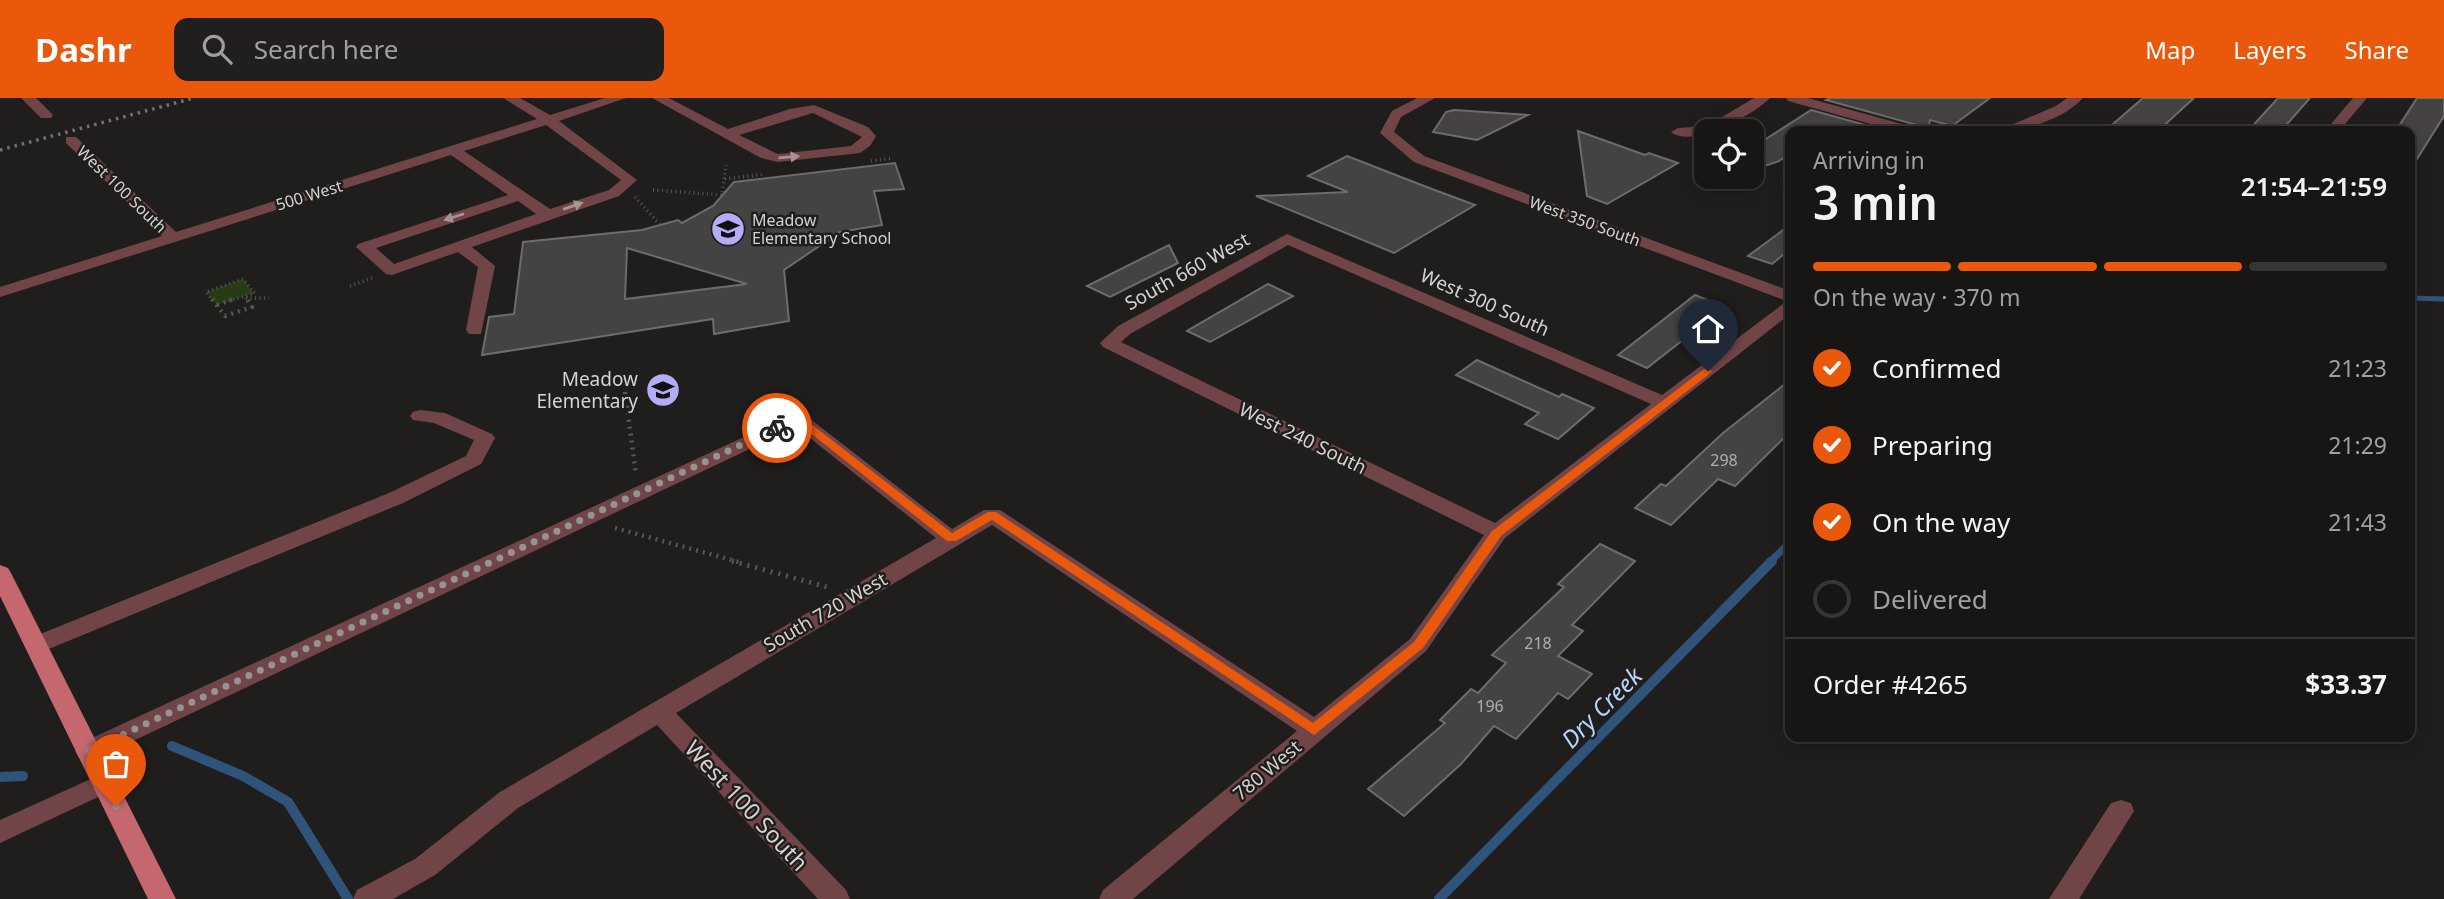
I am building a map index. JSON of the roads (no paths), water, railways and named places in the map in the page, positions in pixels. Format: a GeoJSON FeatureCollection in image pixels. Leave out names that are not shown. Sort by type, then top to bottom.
{"type":"FeatureCollection","features":[{"type":"Feature","properties":{"kind":"main road"},"geometry":{"type":"LineString","coordinates":[[0,573],[162,899]]}},
{"type":"Feature","properties":{"kind":"street"},"geometry":{"type":"LineString","coordinates":[[28,98],[46,116]]}},
{"type":"Feature","properties":{"kind":"street"},"geometry":{"type":"LineString","coordinates":[[510,98],[548,120],[630,180],[614,193],[392,270],[364,247],[519,196]]}},
{"type":"Feature","properties":{"kind":"street","name":"500 West"},"geometry":{"type":"LineString","coordinates":[[0,292],[619,98]]}},
{"type":"Feature","properties":{"kind":"street"},"geometry":{"type":"LineString","coordinates":[[659,98],[766,155],[778,158],[855,150],[865,144],[869,136],[863,130],[814,109],[795,112],[727,134]]}},
{"type":"Feature","properties":{"kind":"street","name":"West 350 South"},"geometry":{"type":"LineString","coordinates":[[1428,98],[1397,113],[1388,121],[1387,133],[1419,159],[1785,295]]}},
{"type":"Feature","properties":{"kind":"street"},"geometry":{"type":"LineString","coordinates":[[1678,132],[1710,131],[1763,98]]}},
{"type":"Feature","properties":{"kind":"street"},"geometry":{"type":"LineString","coordinates":[[1793,98],[1893,126]]}},
{"type":"Feature","properties":{"kind":"street"},"geometry":{"type":"LineString","coordinates":[[2017,126],[2062,109],[2076,98]]}},
{"type":"Feature","properties":{"kind":"street"},"geometry":{"type":"LineString","coordinates":[[2336,126],[2360,98]]}},
{"type":"Feature","properties":{"kind":"street","name":"West 100 South"},"geometry":{"type":"LineString","coordinates":[[71,140],[172,237]]}},
{"type":"Feature","properties":{"kind":"street"},"geometry":{"type":"LineString","coordinates":[[453,150],[548,215]]}},
{"type":"Feature","properties":{"kind":"street","name":"South 660 West"},"geometry":{"type":"LineString","coordinates":[[1109,343],[1124,330],[1287,239]]}},
{"type":"Feature","properties":{"kind":"street","name":"West 300 South"},"geometry":{"type":"LineString","coordinates":[[1287,239],[1666,404]]}},
{"type":"Feature","properties":{"kind":"street"},"geometry":{"type":"LineString","coordinates":[[460,246],[487,266],[475,330]]}},
{"type":"Feature","properties":{"kind":"street","name":"780 West"},"geometry":{"type":"LineString","coordinates":[[1113,899],[1418,645],[1497,533],[1785,310]]}},
{"type":"Feature","properties":{"kind":"street","name":"West 240 South"},"geometry":{"type":"LineString","coordinates":[[1109,343],[1497,533]]}},
{"type":"Feature","properties":{"kind":"street"},"geometry":{"type":"LineString","coordinates":[[36,645],[396,498],[474,460],[485,438],[438,417],[420,416]]}},
{"type":"Feature","properties":{"kind":"street"},"geometry":{"type":"LineString","coordinates":[[88,751],[794,420],[802,422],[951,539]]}},
{"type":"Feature","properties":{"kind":"street","name":"South 720 West"},"geometry":{"type":"LineString","coordinates":[[373,896],[425,867],[509,800],[992,515],[1314,730]]}},
{"type":"Feature","properties":{"kind":"street","name":"West 100 South"},"geometry":{"type":"LineString","coordinates":[[658,710],[836,899]]}},
{"type":"Feature","properties":{"kind":"street"},"geometry":{"type":"LineString","coordinates":[[0,832],[104,783]]}},
{"type":"Feature","properties":{"kind":"street"},"geometry":{"type":"LineString","coordinates":[[2063,899],[2121,811]]}},
{"type":"Feature","properties":{"kind":"waterway","name":"Dry Creek"},"geometry":{"type":"LineString","coordinates":[[2415,298],[2444,299]]}},
{"type":"Feature","properties":{"kind":"waterway","name":"Dry Creek"},"geometry":{"type":"LineString","coordinates":[[1770,562],[1785,547]]}},
{"type":"Feature","properties":{"kind":"waterway","name":"Dry Creek"},"geometry":{"type":"LineString","coordinates":[[1439,899],[1772,561]]}},
{"type":"Feature","properties":{"kind":"waterway","name":"Dry Creek"},"geometry":{"type":"LineString","coordinates":[[172,746],[243,776],[288,802],[348,899]]}},
{"type":"Feature","properties":{"kind":"waterway","name":"Dry Creek"},"geometry":{"type":"LineString","coordinates":[[0,777],[23,776]]}},
{"type":"Feature","properties":{"kind":"railway"},"geometry":{"type":"LineString","coordinates":[[0,150],[194,98]]}},
{"type":"Feature","properties":{"kind":"place","name":"Meadow Elementary School"},"geometry":{"type":"Point","coordinates":[728,229]}},
{"type":"Feature","properties":{"kind":"place","name":"Meadow Elementary"},"geometry":{"type":"Point","coordinates":[663,390]}}]}
